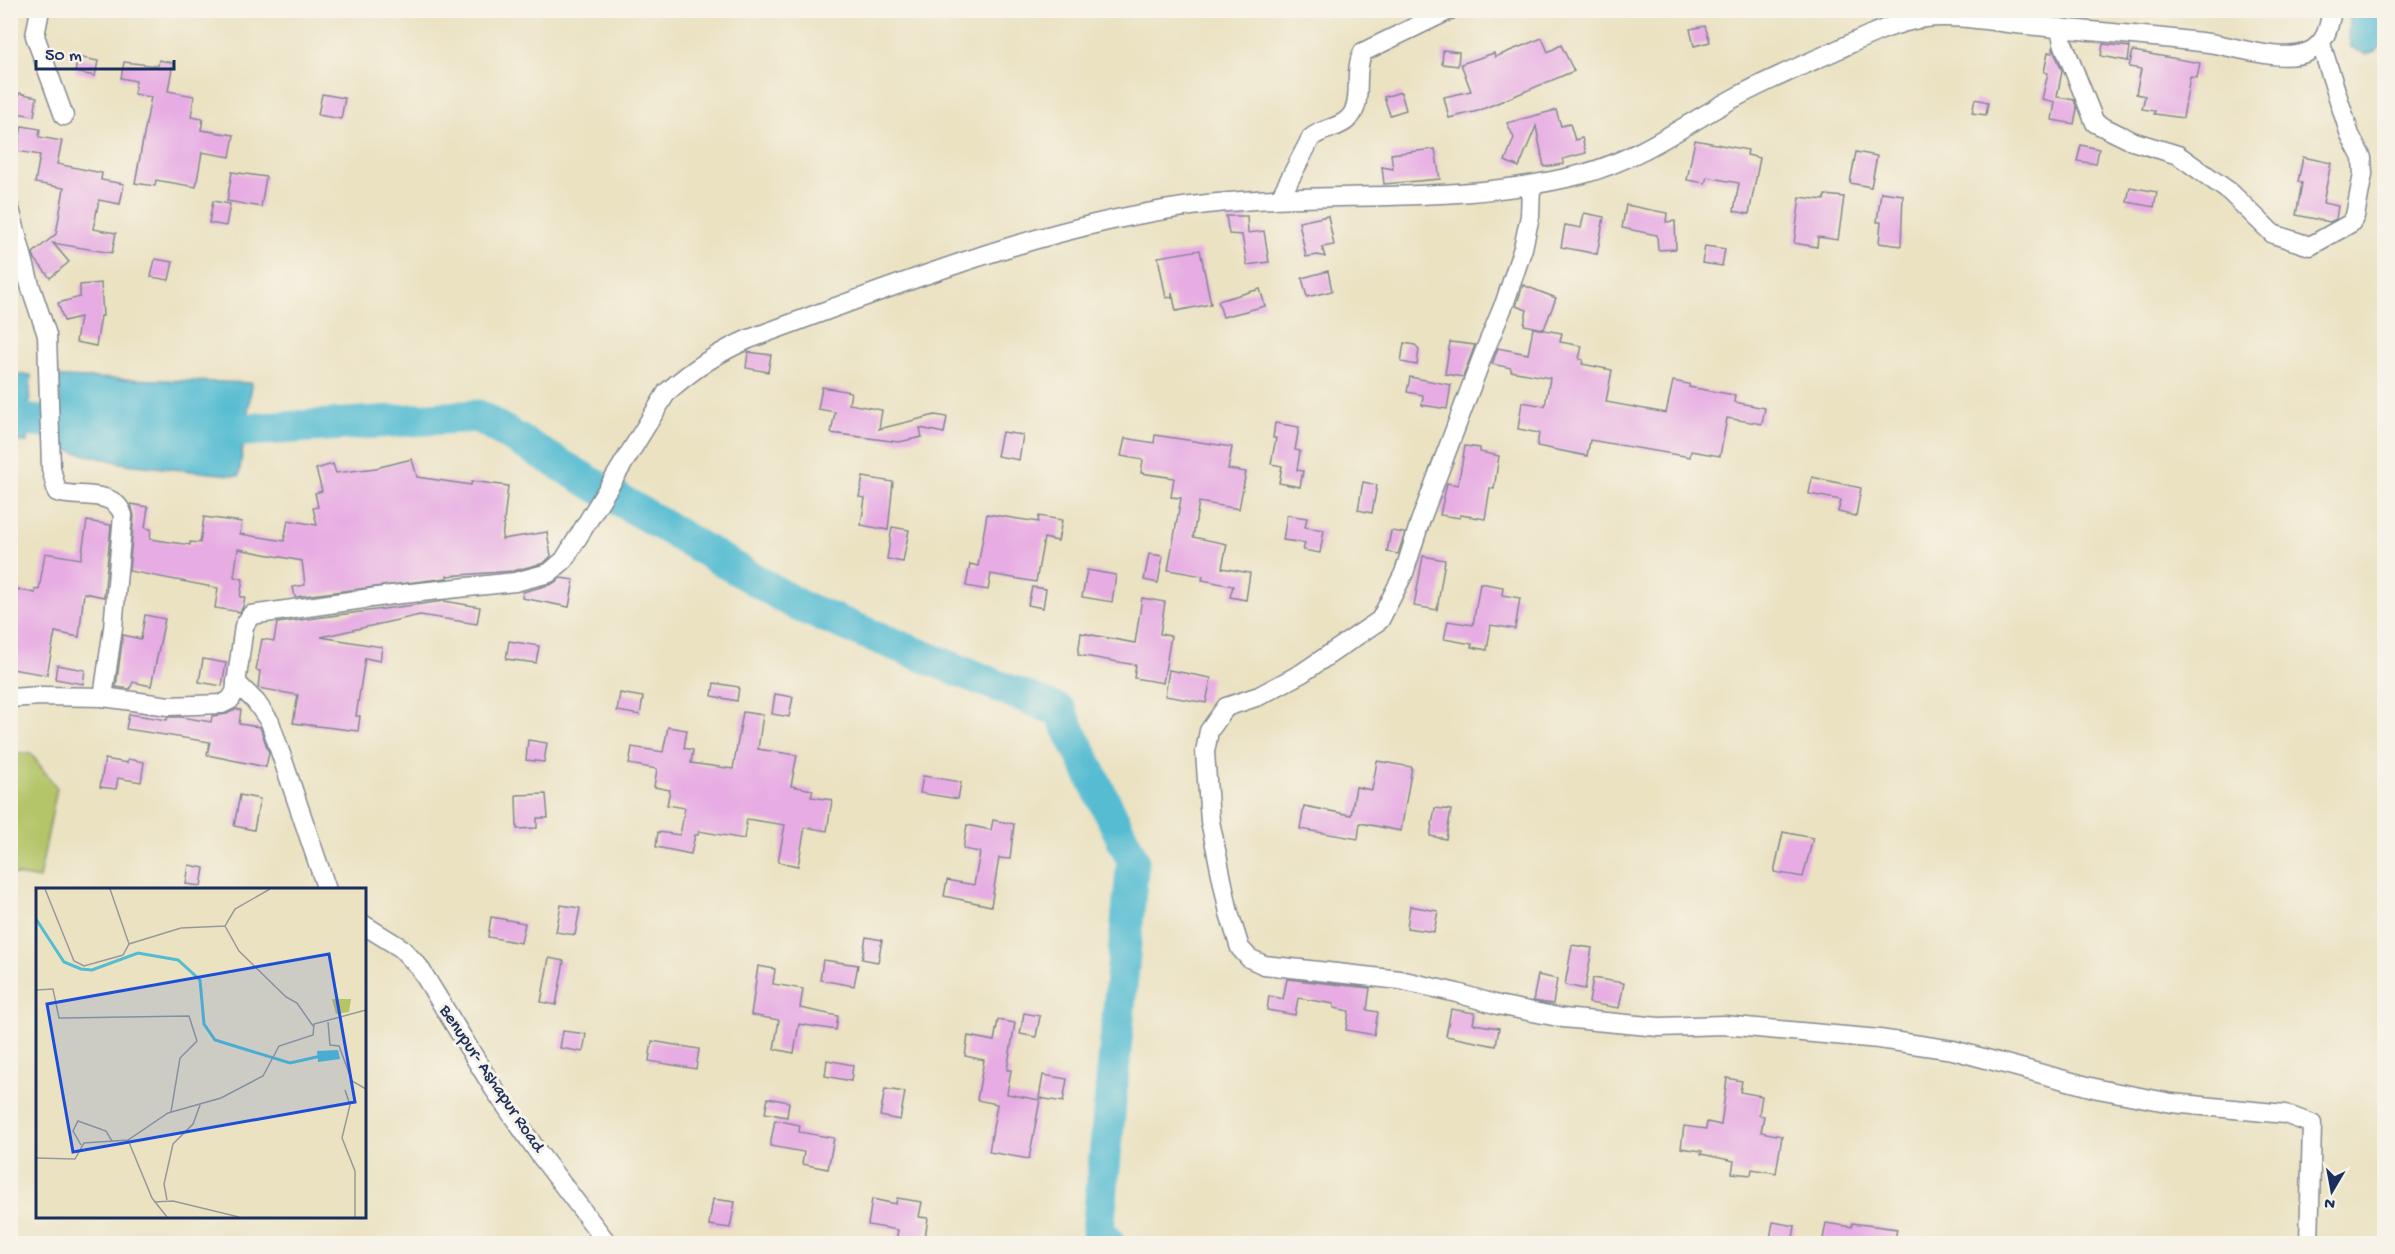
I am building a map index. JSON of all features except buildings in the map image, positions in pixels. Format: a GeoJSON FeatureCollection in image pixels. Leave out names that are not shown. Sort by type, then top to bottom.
{"type":"FeatureCollection","features":[{"type":"Feature","properties":{"kind":"street"},"geometry":{"type":"LineString","coordinates":[[40,10],[35,36],[64,116]]}},
{"type":"Feature","properties":{"kind":"street"},"geometry":{"type":"LineString","coordinates":[[1280,198],[1311,138],[1318,131],[1346,121],[1353,114],[1356,101],[1357,62],[1363,52],[1437,18],[1449,10]]}},
{"type":"Feature","properties":{"kind":"street"},"geometry":{"type":"LineString","coordinates":[[10,698],[103,697],[169,706],[222,704],[233,696],[244,626],[251,615],[392,595],[515,582],[549,573],[564,560],[667,392],[705,362],[723,350],[741,343],[991,252],[1096,225],[1171,210],[1280,198],[1353,199],[1445,195],[1531,186],[1590,172],[1630,156],[1740,95],[1882,29],[1921,15],[2211,43],[2290,57],[2308,52],[2321,44],[2328,30],[2332,10]]}},
{"type":"Feature","properties":{"kind":"street"},"geometry":{"type":"LineString","coordinates":[[2060,28],[2063,43],[2095,123],[2132,141],[2178,155],[2230,192],[2273,234],[2310,246],[2351,224],[2355,216],[2363,174],[2362,158],[2350,135],[2321,44]]}},
{"type":"Feature","properties":{"kind":"street"},"geometry":{"type":"LineString","coordinates":[[1531,186],[1530,216],[1526,237],[1505,302],[1420,522],[1404,573],[1380,620],[1302,673],[1259,696],[1226,707],[1209,731],[1205,752],[1210,821],[1229,913],[1240,948],[1250,958],[1264,965],[1400,980],[1498,1005],[1563,1018],[1659,1027],[1724,1025],[1879,1039],[1953,1050],[2036,1074],[2109,1091],[2172,1102],[2285,1114],[2312,1124],[2309,1244]]}},
{"type":"Feature","properties":{"kind":"street"},"geometry":{"type":"LineString","coordinates":[[10,209],[30,285],[47,335],[51,468],[57,492],[100,497],[121,508],[123,515],[113,628],[103,697]]}},
{"type":"Feature","properties":{"kind":"street"},"geometry":{"type":"LineString","coordinates":[[236,682],[256,702],[270,722],[326,888]]}},
{"type":"Feature","properties":{"kind":"street","name":"Benupur- Ashapur Road"},"geometry":{"type":"LineString","coordinates":[[366,926],[401,948],[419,968],[494,1089],[540,1155],[608,1244]]}},
{"type":"Feature","properties":{"kind":"green space"},"geometry":{"type":"Polygon","coordinates":[[[11,752],[31,754],[57,788],[39,879],[11,874],[11,752]]]}},
{"type":"Feature","properties":{"kind":"water"},"geometry":{"type":"Polygon","coordinates":[[[2351,11],[2384,11],[2384,43],[2376,51],[2365,54],[2351,47],[2348,31],[2351,11]]]}},
{"type":"Feature","properties":{"kind":"water"},"geometry":{"type":"Polygon","coordinates":[[[11,375],[31,375],[27,442],[11,441],[11,375]]]}},
{"type":"Feature","properties":{"kind":"water"},"geometry":{"type":"Polygon","coordinates":[[[59,377],[252,383],[239,476],[126,464],[62,449],[59,377]]]}},
{"type":"Feature","properties":{"kind":"waterway"},"geometry":{"type":"LineString","coordinates":[[201,429],[229,431],[478,416],[799,606],[1060,711],[1133,860],[1098,1231],[1109,1244]]}},
{"type":"Feature","properties":{"kind":"waterway"},"geometry":{"type":"LineString","coordinates":[[10,420],[105,424]]}}]}
